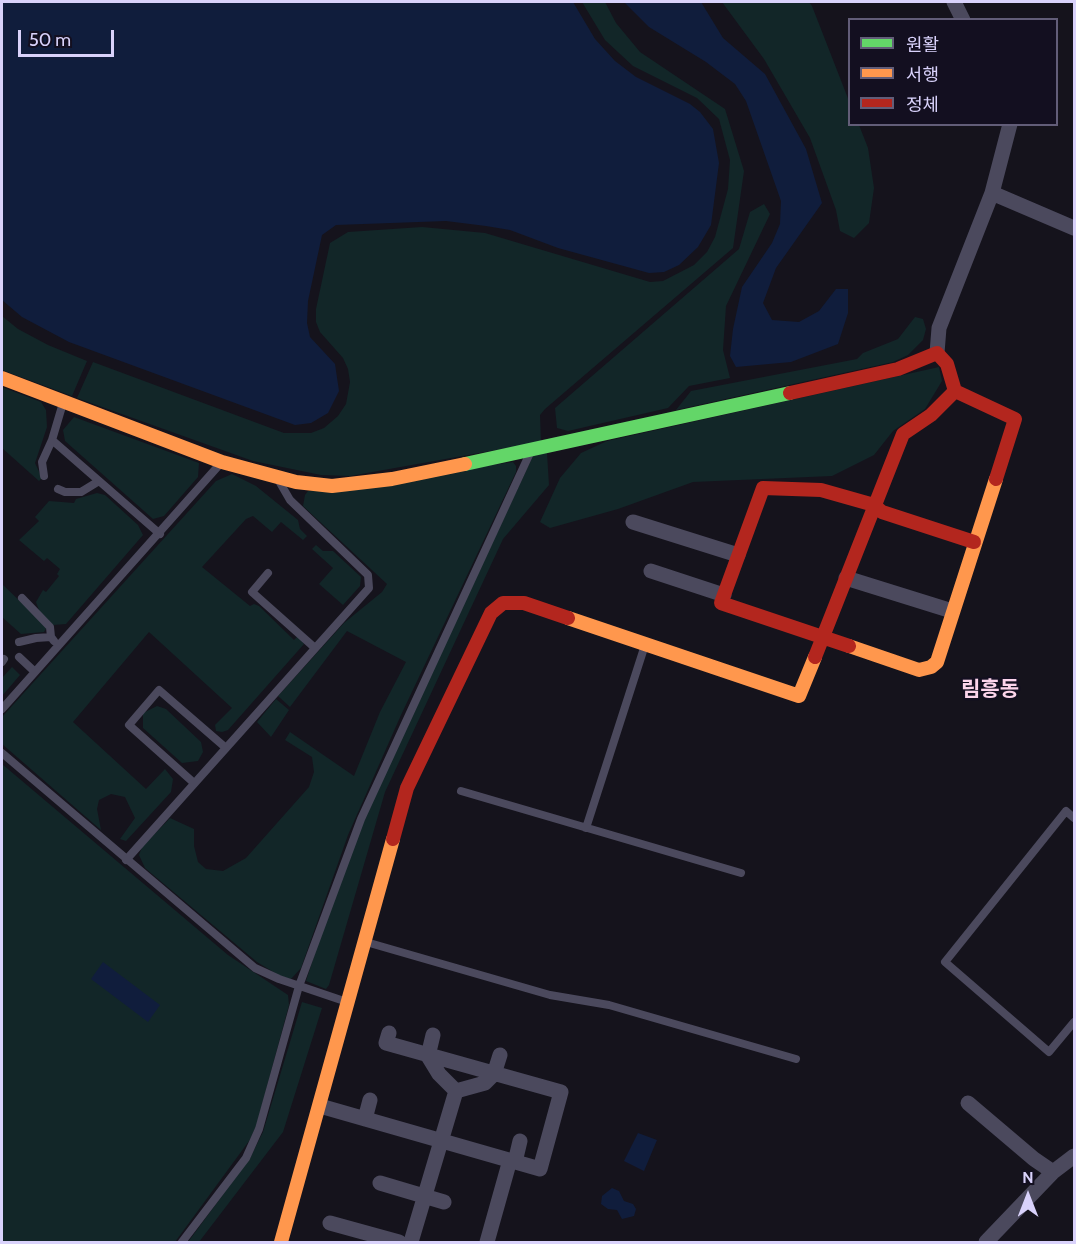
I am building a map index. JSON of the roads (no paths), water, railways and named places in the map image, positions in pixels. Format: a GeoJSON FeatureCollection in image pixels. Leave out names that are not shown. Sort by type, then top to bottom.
{"type":"FeatureCollection","features":[{"type":"Feature","properties":{"kind":"street"},"geometry":{"type":"LineString","coordinates":[[954,2],[962,18]]}},
{"type":"Feature","properties":{"kind":"street"},"geometry":{"type":"LineString","coordinates":[[936,353],[939,328],[992,194],[1009,126]]}},
{"type":"Feature","properties":{"kind":"street"},"geometry":{"type":"LineString","coordinates":[[992,194],[1074,228]]}},
{"type":"Feature","properties":{"kind":"street"},"geometry":{"type":"LineString","coordinates":[[936,353],[947,364],[955,391],[1015,419],[936,662],[931,667],[919,670],[721,603],[763,488],[821,490],[874,505],[882,512],[974,542]]}},
{"type":"Feature","properties":{"kind":"street"},"geometry":{"type":"LineString","coordinates":[[2,378],[222,462],[296,482],[342,484],[392,479],[898,369],[936,353]]}},
{"type":"Feature","properties":{"kind":"street"},"geometry":{"type":"LineString","coordinates":[[281,1242],[366,942],[406,788],[491,614],[503,603],[524,603],[799,696],[903,434],[931,415],[955,391]]}},
{"type":"Feature","properties":{"kind":"street"},"geometry":{"type":"LineString","coordinates":[[633,522],[738,555]]}},
{"type":"Feature","properties":{"kind":"street"},"geometry":{"type":"LineString","coordinates":[[651,571],[724,595]]}},
{"type":"Feature","properties":{"kind":"street"},"geometry":{"type":"LineString","coordinates":[[846,578],[952,611]]}},
{"type":"Feature","properties":{"kind":"street"},"geometry":{"type":"LineString","coordinates":[[320,1106],[365,1119],[409,1126],[441,1140],[540,1169],[561,1092],[537,1082],[494,1074],[386,1043],[389,1033]]}},
{"type":"Feature","properties":{"kind":"street"},"geometry":{"type":"LineString","coordinates":[[433,1035],[428,1056],[439,1074],[456,1091]]}},
{"type":"Feature","properties":{"kind":"street"},"geometry":{"type":"LineString","coordinates":[[456,1091],[484,1083],[494,1074],[500,1055]]}},
{"type":"Feature","properties":{"kind":"street"},"geometry":{"type":"LineString","coordinates":[[411,1242],[456,1091]]}},
{"type":"Feature","properties":{"kind":"street"},"geometry":{"type":"LineString","coordinates":[[365,1119],[370,1100]]}},
{"type":"Feature","properties":{"kind":"street"},"geometry":{"type":"LineString","coordinates":[[968,1103],[1053,1172]]}},
{"type":"Feature","properties":{"kind":"street"},"geometry":{"type":"LineString","coordinates":[[487,1242],[520,1141]]}},
{"type":"Feature","properties":{"kind":"street"},"geometry":{"type":"LineString","coordinates":[[986,1242],[1053,1172],[1074,1156]]}},
{"type":"Feature","properties":{"kind":"street"},"geometry":{"type":"LineString","coordinates":[[380,1183],[444,1202]]}},
{"type":"Feature","properties":{"kind":"street"},"geometry":{"type":"LineString","coordinates":[[330,1223],[399,1242]]}},
{"type":"Feature","properties":{"kind":"lane"},"geometry":{"type":"LineString","coordinates":[[44,476],[42,462],[52,440],[63,402]]}},
{"type":"Feature","properties":{"kind":"lane"},"geometry":{"type":"LineString","coordinates":[[52,440],[160,534]]}},
{"type":"Feature","properties":{"kind":"lane"},"geometry":{"type":"LineString","coordinates":[[182,1242],[250,1149],[259,1129],[299,986],[375,784],[532,449]]}},
{"type":"Feature","properties":{"kind":"lane"},"geometry":{"type":"LineString","coordinates":[[2,709],[222,462]]}},
{"type":"Feature","properties":{"kind":"lane"},"geometry":{"type":"LineString","coordinates":[[126,860],[369,588],[368,574],[290,500],[276,477]]}},
{"type":"Feature","properties":{"kind":"lane"},"geometry":{"type":"LineString","coordinates":[[58,489],[65,492],[81,492],[99,481]]}},
{"type":"Feature","properties":{"kind":"lane"},"geometry":{"type":"LineString","coordinates":[[268,573],[252,592],[315,648]]}},
{"type":"Feature","properties":{"kind":"lane"},"geometry":{"type":"LineString","coordinates":[[22,598],[50,627],[51,637],[59,645]]}},
{"type":"Feature","properties":{"kind":"lane"},"geometry":{"type":"LineString","coordinates":[[19,642],[28,638],[51,637]]}},
{"type":"Feature","properties":{"kind":"lane"},"geometry":{"type":"LineString","coordinates":[[586,828],[645,644]]}},
{"type":"Feature","properties":{"kind":"lane"},"geometry":{"type":"LineString","coordinates":[[19,657],[35,672]]}},
{"type":"Feature","properties":{"kind":"lane"},"geometry":{"type":"LineString","coordinates":[[194,783],[129,725],[159,690],[226,748]]}},
{"type":"Feature","properties":{"kind":"lane"},"geometry":{"type":"LineString","coordinates":[[2,753],[255,968],[299,986],[349,1002]]}},
{"type":"Feature","properties":{"kind":"lane"},"geometry":{"type":"LineString","coordinates":[[461,791],[741,873]]}},
{"type":"Feature","properties":{"kind":"lane"},"geometry":{"type":"LineString","coordinates":[[1074,818],[1066,811],[945,962],[1049,1052],[1074,1022]]}},
{"type":"Feature","properties":{"kind":"lane"},"geometry":{"type":"LineString","coordinates":[[366,942],[550,994],[609,1005],[796,1059]]}},
{"type":"Feature","properties":{"kind":"water"},"geometry":{"type":"Polygon","coordinates":[[[2,2],[573,2],[595,39],[615,61],[636,77],[690,104],[700,112],[713,129],[719,163],[711,225],[698,247],[679,265],[664,272],[649,273],[558,248],[510,230],[486,226],[446,221],[336,225],[322,235],[308,301],[307,323],[310,337],[335,364],[339,391],[328,413],[311,423],[295,425],[69,342],[22,317],[2,300],[2,2]]]}},
{"type":"Feature","properties":{"kind":"water"},"geometry":{"type":"Polygon","coordinates":[[[624,2],[701,2],[723,38],[765,74],[806,149],[822,203],[776,268],[763,303],[772,320],[799,322],[819,311],[836,289],[848,289],[848,313],[838,344],[791,362],[736,367],[730,356],[742,287],[772,243],[780,224],[781,201],[746,101],[735,84],[706,62],[649,27],[624,2]]]}},
{"type":"Feature","properties":{"kind":"water"},"geometry":{"type":"Polygon","coordinates":[[[103,962],[160,1005],[148,1022],[91,979],[103,962]]]}},
{"type":"Feature","properties":{"kind":"water"},"geometry":{"type":"Polygon","coordinates":[[[638,1133],[657,1140],[644,1171],[624,1161],[638,1133]]]}},
{"type":"Feature","properties":{"kind":"water"},"geometry":{"type":"Polygon","coordinates":[[[612,1188],[619,1191],[624,1201],[633,1204],[636,1209],[634,1216],[622,1219],[617,1210],[608,1209],[601,1204],[602,1196],[612,1188]]]}},
{"type":"Feature","properties":{"kind":"district","name":"림흥동"},"geometry":{"type":"Point","coordinates":[990,690]}}]}
